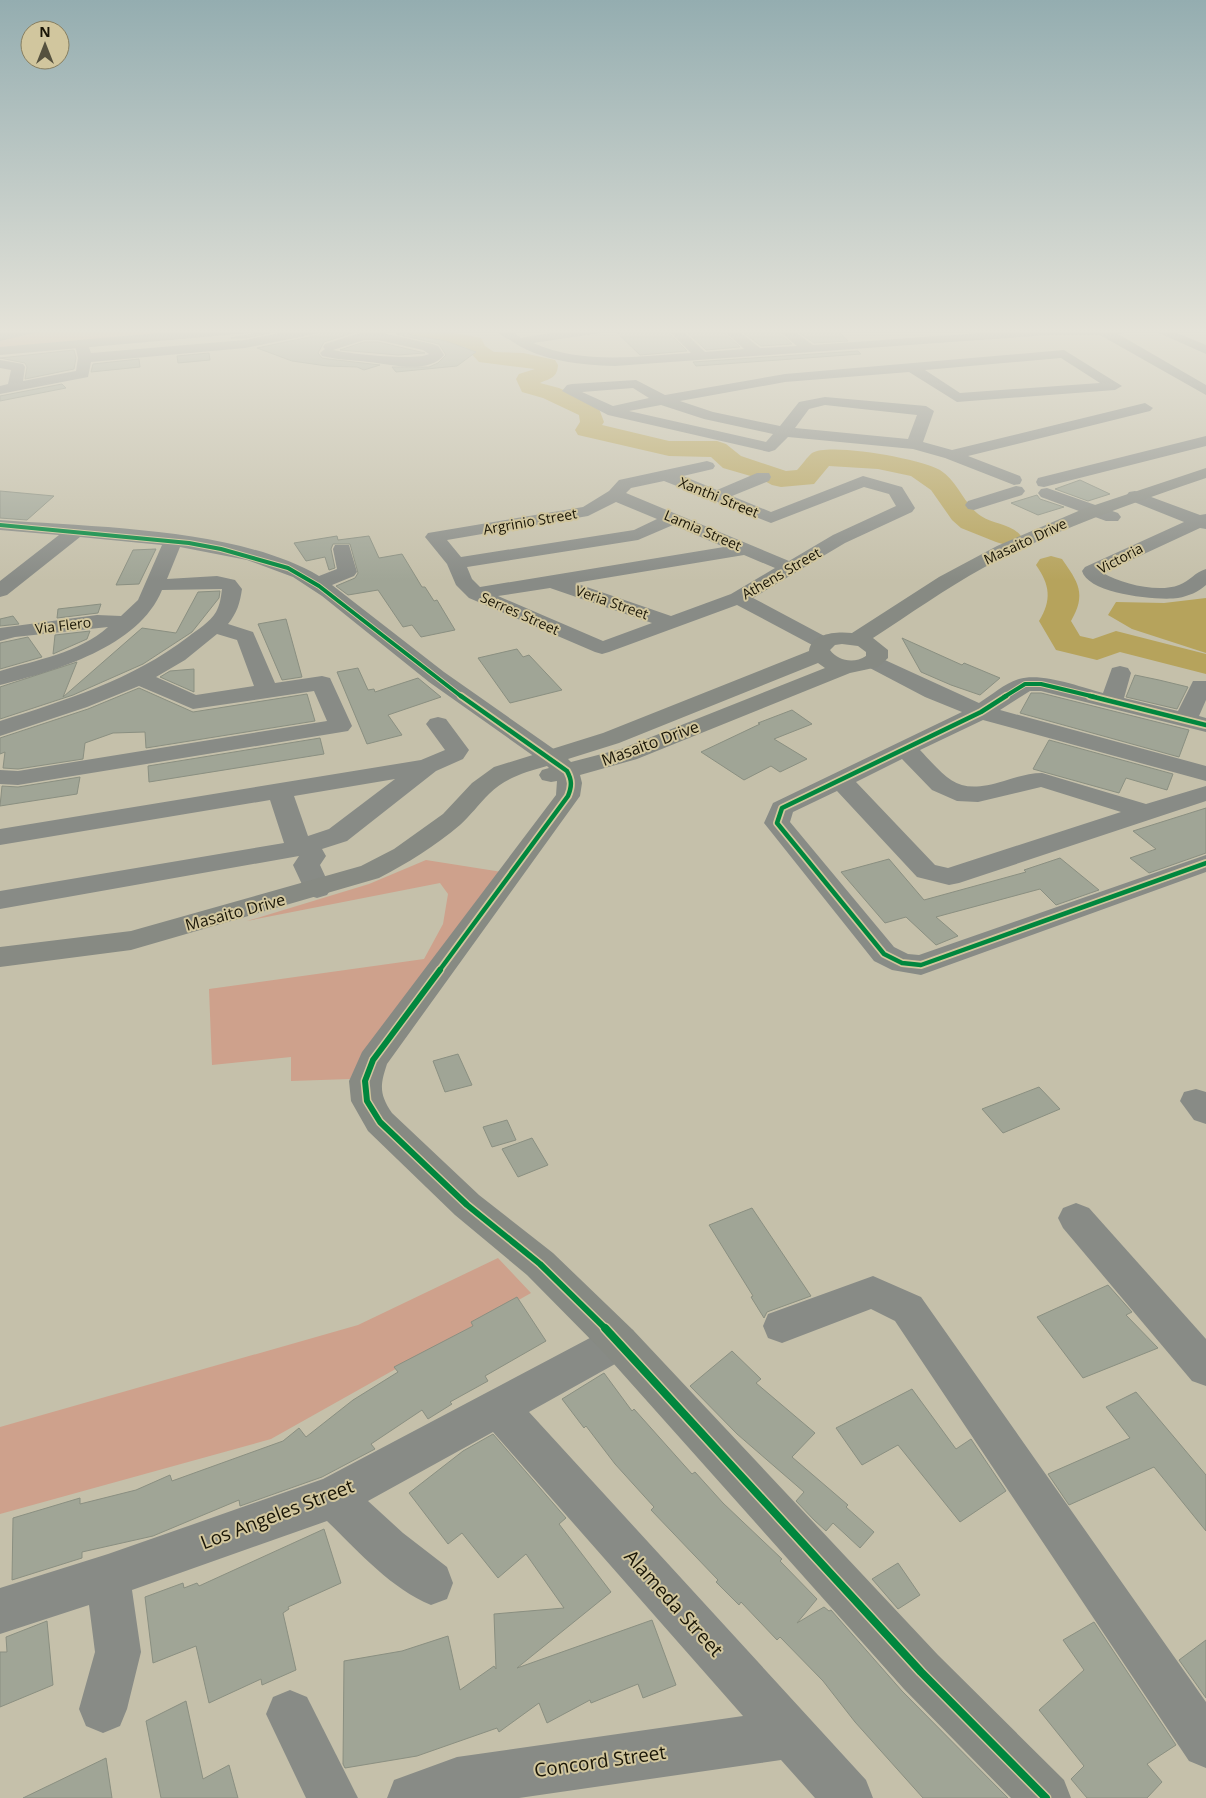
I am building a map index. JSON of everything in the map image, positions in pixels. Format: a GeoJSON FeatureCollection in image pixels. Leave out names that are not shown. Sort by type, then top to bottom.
{"type":"FeatureCollection","features":[{"type":"Feature","properties":{"kind":"street"},"geometry":{"type":"LineString","coordinates":[[616,413],[764,452],[784,432],[798,413]]}},
{"type":"Feature","properties":{"kind":"street"},"geometry":{"type":"LineString","coordinates":[[700,413],[784,432],[914,444],[951,455],[1015,485]]}},
{"type":"Feature","properties":{"kind":"street"},"geometry":{"type":"LineString","coordinates":[[914,444],[925,413]]}},
{"type":"Feature","properties":{"kind":"street"},"geometry":{"type":"LineString","coordinates":[[951,455],[1064,430],[1127,413]]}},
{"type":"Feature","properties":{"kind":"street"},"geometry":{"type":"LineString","coordinates":[[1046,487],[1206,441]]}},
{"type":"Feature","properties":{"kind":"street","name":"Argrinio Street"},"geometry":{"type":"LineString","coordinates":[[434,537],[588,511],[615,494],[625,484],[707,466]]}},
{"type":"Feature","properties":{"kind":"street","name":"Masaito Drive"},"geometry":{"type":"LineString","coordinates":[[868,649],[992,571],[1056,540],[1112,517],[1143,499],[1206,473]]}},
{"type":"Feature","properties":{"kind":"street","name":"Xanthi Street"},"geometry":{"type":"LineString","coordinates":[[667,476],[770,518],[863,481]]}},
{"type":"Feature","properties":{"kind":"street"},"geometry":{"type":"LineString","coordinates":[[718,496],[763,476]]}},
{"type":"Feature","properties":{"kind":"street"},"geometry":{"type":"LineString","coordinates":[[974,505],[1029,478],[1093,510],[1112,517]]}},
{"type":"Feature","properties":{"kind":"street","name":"Athens Street"},"geometry":{"type":"LineString","coordinates":[[602,648],[738,598],[839,539],[906,508],[896,491],[863,481]]}},
{"type":"Feature","properties":{"kind":"street","name":"Masaito Drive"},"geometry":{"type":"LineString","coordinates":[[559,764],[629,754],[849,666],[859,666],[868,649],[975,564],[1036,534],[1093,510],[1143,499],[1206,481]]}},
{"type":"Feature","properties":{"kind":"street","name":"Lamia Street"},"geometry":{"type":"LineString","coordinates":[[615,494],[790,568]]}},
{"type":"Feature","properties":{"kind":"street"},"geometry":{"type":"LineString","coordinates":[[1143,499],[1204,521]]}},
{"type":"Feature","properties":{"kind":"street"},"geometry":{"type":"LineString","coordinates":[[456,563],[638,535],[674,518]]}},
{"type":"Feature","properties":{"kind":"street","name":"Victoria"},"geometry":{"type":"LineString","coordinates":[[1204,521],[1092,571],[1092,575],[1098,579],[1125,588],[1165,592],[1196,590],[1206,575]]}},
{"type":"Feature","properties":{"kind":"street"},"geometry":{"type":"LineString","coordinates":[[0,525],[173,541],[221,549],[288,568],[316,584],[456,693],[559,764],[571,788],[568,796],[373,1060],[364,1080],[367,1101],[380,1122],[467,1205],[540,1264],[619,1342],[921,1672],[1046,1798]]}},
{"type":"Feature","properties":{"kind":"street"},"geometry":{"type":"LineString","coordinates":[[0,591],[75,532]]}},
{"type":"Feature","properties":{"kind":"street","name":"Serres Street"},"geometry":{"type":"LineString","coordinates":[[434,537],[456,563],[463,581],[476,594],[602,648]]}},
{"type":"Feature","properties":{"kind":"street"},"geometry":{"type":"LineString","coordinates":[[0,678],[75,655],[107,639],[147,603],[173,541]]}},
{"type":"Feature","properties":{"kind":"street"},"geometry":{"type":"LineString","coordinates":[[316,584],[347,572],[342,549]]}},
{"type":"Feature","properties":{"kind":"street"},"geometry":{"type":"LineString","coordinates":[[476,594],[748,549]]}},
{"type":"Feature","properties":{"kind":"street"},"geometry":{"type":"LineString","coordinates":[[0,729],[101,695],[141,679],[185,651],[214,627],[228,609],[232,589],[228,584],[217,582],[154,585]]}},
{"type":"Feature","properties":{"kind":"street","name":"Veria Street"},"geometry":{"type":"LineString","coordinates":[[554,582],[670,622]]}},
{"type":"Feature","properties":{"kind":"street"},"geometry":{"type":"LineString","coordinates":[[738,598],[822,649],[831,662],[849,666]]}},
{"type":"Feature","properties":{"kind":"street","name":"Via Flero"},"geometry":{"type":"LineString","coordinates":[[0,635],[13,631],[97,621],[127,622]]}},
{"type":"Feature","properties":{"kind":"street"},"geometry":{"type":"LineString","coordinates":[[214,627],[246,636],[267,691]]}},
{"type":"Feature","properties":{"kind":"street","name":"Masaito Drive"},"geometry":{"type":"LineString","coordinates":[[0,957],[131,940],[304,860],[370,872],[403,855],[452,819],[611,738],[822,649],[842,638],[868,649]]}},
{"type":"Feature","properties":{"kind":"street"},"geometry":{"type":"LineString","coordinates":[[868,649],[933,692],[981,712],[1206,774]]}},
{"type":"Feature","properties":{"kind":"street"},"geometry":{"type":"LineString","coordinates":[[1111,702],[1120,673]]}},
{"type":"Feature","properties":{"kind":"street"},"geometry":{"type":"LineString","coordinates":[[0,777],[18,778],[340,726],[322,683],[193,702],[141,679]]}},
{"type":"Feature","properties":{"kind":"street"},"geometry":{"type":"LineString","coordinates":[[1201,686],[1196,722],[1042,684],[1025,684],[981,712],[782,808],[777,823],[884,954],[902,963],[922,965],[1206,863]]}},
{"type":"Feature","properties":{"kind":"street"},"geometry":{"type":"LineString","coordinates":[[0,900],[304,860],[338,836],[427,766],[454,754],[457,750],[438,724]]}},
{"type":"Feature","properties":{"kind":"street"},"geometry":{"type":"LineString","coordinates":[[905,748],[947,789],[962,794],[976,795],[1042,780],[1111,800],[1144,812]]}},
{"type":"Feature","properties":{"kind":"street"},"geometry":{"type":"LineString","coordinates":[[0,836],[427,766]]}},
{"type":"Feature","properties":{"kind":"street"},"geometry":{"type":"LineString","coordinates":[[840,779],[926,871],[949,877],[1206,793]]}},
{"type":"Feature","properties":{"kind":"street"},"geometry":{"type":"LineString","coordinates":[[279,789],[304,860]]}},
{"type":"Feature","properties":{"kind":"street"},"geometry":{"type":"LineString","coordinates":[[1076,1218],[1206,1368]]}},
{"type":"Feature","properties":{"kind":"street"},"geometry":{"type":"LineString","coordinates":[[782,1326],[873,1292],[908,1309],[1206,1744]]}},
{"type":"Feature","properties":{"kind":"street","name":"Los Angeles Street"},"geometry":{"type":"LineString","coordinates":[[0,1610],[108,1576],[333,1497],[619,1342]]}},
{"type":"Feature","properties":{"kind":"street","name":"Alameda Street"},"geometry":{"type":"LineString","coordinates":[[499,1408],[848,1798]]}},
{"type":"Feature","properties":{"kind":"street"},"geometry":{"type":"LineString","coordinates":[[333,1497],[387,1549],[431,1583]]}},
{"type":"Feature","properties":{"kind":"street"},"geometry":{"type":"LineString","coordinates":[[103,1709],[118,1652],[108,1576]]}},
{"type":"Feature","properties":{"kind":"street"},"geometry":{"type":"LineString","coordinates":[[290,1714],[333,1798]]}},
{"type":"Feature","properties":{"kind":"street","name":"Concord Street"},"geometry":{"type":"LineString","coordinates":[[412,1798],[457,1782],[791,1734]]}},
{"type":"Feature","properties":{"kind":"shaded area"},"geometry":{"type":"Polygon","coordinates":[[[1206,598],[1206,653],[1132,629],[1108,615],[1116,602],[1164,603],[1206,598]]]}},
{"type":"Feature","properties":{"kind":"shaded area"},"geometry":{"type":"Polygon","coordinates":[[[426,860],[502,872],[363,1053],[350,1079],[291,1081],[291,1057],[212,1065],[209,989],[424,959],[443,924],[448,894],[440,883],[247,921],[369,884],[426,860]]]}},
{"type":"Feature","properties":{"kind":"shaded area"},"geometry":{"type":"Polygon","coordinates":[[[498,1258],[531,1293],[271,1439],[0,1514],[0,1427],[358,1325],[498,1258]]]}},
{"type":"Feature","properties":{"kind":"building"},"geometry":{"type":"Polygon","coordinates":[[[1080,480],[1110,494],[1088,501],[1055,489],[1080,480]]]}},
{"type":"Feature","properties":{"kind":"building"},"geometry":{"type":"Polygon","coordinates":[[[0,491],[54,496],[27,520],[0,518],[0,491]]]}},
{"type":"Feature","properties":{"kind":"building"},"geometry":{"type":"Polygon","coordinates":[[[1037,495],[1040,499],[1064,507],[1038,515],[1011,503],[1037,495]]]}},
{"type":"Feature","properties":{"kind":"building"},"geometry":{"type":"Polygon","coordinates":[[[337,536],[338,540],[369,536],[379,558],[402,554],[422,587],[425,587],[434,601],[437,600],[455,630],[421,637],[412,625],[403,627],[378,590],[348,595],[336,586],[355,578],[358,573],[350,544],[333,544],[331,549],[335,568],[329,570],[325,557],[306,561],[294,543],[337,536]]]}},
{"type":"Feature","properties":{"kind":"building"},"geometry":{"type":"Polygon","coordinates":[[[156,549],[139,584],[116,585],[133,550],[156,549]]]}},
{"type":"Feature","properties":{"kind":"building"},"geometry":{"type":"Polygon","coordinates":[[[220,591],[219,598],[192,632],[143,664],[73,695],[0,719],[0,687],[77,662],[63,697],[142,628],[176,633],[198,592],[220,591]]]}},
{"type":"Feature","properties":{"kind":"building"},"geometry":{"type":"Polygon","coordinates":[[[101,604],[98,613],[57,618],[58,609],[101,604]]]}},
{"type":"Feature","properties":{"kind":"building"},"geometry":{"type":"Polygon","coordinates":[[[13,616],[19,624],[0,626],[0,619],[13,616]]]}},
{"type":"Feature","properties":{"kind":"building"},"geometry":{"type":"Polygon","coordinates":[[[286,619],[302,677],[282,680],[258,624],[286,619]]]}},
{"type":"Feature","properties":{"kind":"building"},"geometry":{"type":"Polygon","coordinates":[[[90,631],[87,639],[53,654],[55,635],[90,631]]]}},
{"type":"Feature","properties":{"kind":"building"},"geometry":{"type":"Polygon","coordinates":[[[28,637],[42,657],[0,669],[0,643],[28,637]]]}},
{"type":"Feature","properties":{"kind":"building"},"geometry":{"type":"Polygon","coordinates":[[[902,638],[962,665],[964,663],[1000,678],[980,695],[951,685],[921,672],[902,638]]]}},
{"type":"Feature","properties":{"kind":"building"},"geometry":{"type":"Polygon","coordinates":[[[517,649],[523,657],[529,655],[562,690],[510,703],[478,658],[517,649]]]}},
{"type":"Feature","properties":{"kind":"building"},"geometry":{"type":"Polygon","coordinates":[[[358,668],[368,690],[374,689],[375,692],[418,678],[441,697],[388,715],[402,735],[367,744],[337,672],[358,668]]]}},
{"type":"Feature","properties":{"kind":"building"},"geometry":{"type":"Polygon","coordinates":[[[194,669],[194,692],[160,677],[170,671],[194,669]]]}},
{"type":"Feature","properties":{"kind":"building"},"geometry":{"type":"Polygon","coordinates":[[[1135,675],[1188,687],[1177,709],[1126,697],[1135,675]]]}},
{"type":"Feature","properties":{"kind":"building"},"geometry":{"type":"Polygon","coordinates":[[[139,688],[193,712],[307,694],[315,721],[146,748],[145,732],[113,733],[85,743],[83,759],[18,769],[3,768],[5,752],[0,754],[0,738],[88,709],[139,688]]]}},
{"type":"Feature","properties":{"kind":"building"},"geometry":{"type":"Polygon","coordinates":[[[1031,693],[1041,693],[1189,730],[1179,757],[1020,713],[1031,693]]]}},
{"type":"Feature","properties":{"kind":"building"},"geometry":{"type":"Polygon","coordinates":[[[792,710],[812,724],[774,739],[807,759],[780,772],[771,766],[744,780],[701,752],[760,724],[758,723],[792,710]]]}},
{"type":"Feature","properties":{"kind":"building"},"geometry":{"type":"Polygon","coordinates":[[[320,738],[324,754],[149,782],[148,766],[320,738]]]}},
{"type":"Feature","properties":{"kind":"building"},"geometry":{"type":"Polygon","coordinates":[[[1049,740],[1173,774],[1167,790],[1126,778],[1119,793],[1033,769],[1049,740]]]}},
{"type":"Feature","properties":{"kind":"building"},"geometry":{"type":"Polygon","coordinates":[[[80,777],[77,794],[0,806],[2,786],[18,787],[80,777]]]}},
{"type":"Feature","properties":{"kind":"building"},"geometry":{"type":"Polygon","coordinates":[[[1206,808],[1206,853],[1149,873],[1130,858],[1156,849],[1133,831],[1206,808]]]}},
{"type":"Feature","properties":{"kind":"building"},"geometry":{"type":"Polygon","coordinates":[[[1060,858],[1099,890],[1056,905],[1040,889],[936,917],[958,936],[936,945],[906,917],[885,923],[841,872],[889,859],[924,900],[1026,872],[1024,870],[1060,858]]]}},
{"type":"Feature","properties":{"kind":"building"},"geometry":{"type":"Polygon","coordinates":[[[458,1054],[472,1085],[445,1092],[433,1061],[458,1054]]]}},
{"type":"Feature","properties":{"kind":"building"},"geometry":{"type":"Polygon","coordinates":[[[1039,1087],[1060,1109],[1003,1133],[982,1109],[1039,1087]]]}},
{"type":"Feature","properties":{"kind":"building"},"geometry":{"type":"Polygon","coordinates":[[[507,1120],[516,1140],[492,1147],[483,1127],[507,1120]]]}},
{"type":"Feature","properties":{"kind":"building"},"geometry":{"type":"Polygon","coordinates":[[[532,1138],[548,1165],[518,1177],[502,1149],[532,1138]]]}},
{"type":"Feature","properties":{"kind":"building"},"geometry":{"type":"Polygon","coordinates":[[[752,1208],[811,1296],[767,1312],[764,1318],[751,1297],[753,1296],[709,1225],[752,1208]]]}},
{"type":"Feature","properties":{"kind":"building"},"geometry":{"type":"Polygon","coordinates":[[[1108,1285],[1132,1312],[1126,1315],[1158,1348],[1083,1378],[1037,1317],[1108,1285]]]}},
{"type":"Feature","properties":{"kind":"building"},"geometry":{"type":"Polygon","coordinates":[[[517,1297],[546,1341],[485,1376],[488,1381],[450,1402],[452,1404],[428,1419],[422,1410],[371,1444],[375,1449],[322,1477],[240,1506],[239,1500],[153,1536],[82,1552],[82,1558],[12,1580],[13,1518],[80,1498],[80,1504],[136,1490],[170,1475],[172,1481],[283,1441],[299,1428],[306,1437],[353,1400],[398,1372],[394,1367],[473,1326],[471,1322],[517,1297]]]}},
{"type":"Feature","properties":{"kind":"building"},"geometry":{"type":"Polygon","coordinates":[[[732,1351],[761,1379],[756,1383],[815,1433],[792,1457],[848,1505],[846,1507],[874,1532],[860,1548],[833,1523],[826,1531],[814,1520],[796,1501],[804,1492],[737,1434],[690,1386],[732,1351]]]}},
{"type":"Feature","properties":{"kind":"building"},"geometry":{"type":"Polygon","coordinates":[[[604,1373],[632,1411],[634,1409],[692,1474],[695,1472],[723,1503],[782,1559],[780,1561],[817,1599],[797,1623],[824,1607],[829,1611],[831,1610],[902,1691],[1008,1798],[923,1798],[855,1722],[823,1681],[780,1637],[777,1640],[741,1602],[739,1605],[716,1582],[718,1580],[651,1510],[654,1507],[615,1464],[586,1426],[584,1428],[562,1399],[604,1373]]]}},
{"type":"Feature","properties":{"kind":"building"},"geometry":{"type":"Polygon","coordinates":[[[912,1389],[956,1449],[971,1439],[1006,1491],[960,1522],[898,1445],[862,1465],[836,1428],[912,1389]]]}},
{"type":"Feature","properties":{"kind":"building"},"geometry":{"type":"Polygon","coordinates":[[[1136,1392],[1206,1475],[1206,1531],[1154,1467],[1069,1505],[1048,1474],[1130,1438],[1106,1407],[1136,1392]]]}},
{"type":"Feature","properties":{"kind":"building"},"geometry":{"type":"Polygon","coordinates":[[[493,1434],[566,1518],[559,1524],[611,1592],[517,1668],[652,1620],[676,1685],[643,1698],[638,1684],[591,1703],[590,1700],[547,1723],[539,1703],[499,1732],[497,1728],[417,1756],[345,1768],[343,1764],[344,1661],[402,1651],[448,1636],[460,1690],[494,1666],[496,1669],[494,1614],[564,1608],[526,1554],[498,1578],[462,1533],[448,1544],[409,1493],[463,1451],[493,1434]]]}},
{"type":"Feature","properties":{"kind":"building"},"geometry":{"type":"Polygon","coordinates":[[[324,1529],[341,1583],[288,1607],[289,1609],[283,1613],[296,1670],[262,1685],[261,1679],[209,1703],[196,1646],[153,1663],[145,1597],[183,1583],[184,1588],[197,1583],[199,1586],[324,1529]]]}},
{"type":"Feature","properties":{"kind":"building"},"geometry":{"type":"Polygon","coordinates":[[[898,1563],[920,1595],[898,1609],[872,1579],[898,1563]]]}},
{"type":"Feature","properties":{"kind":"building"},"geometry":{"type":"Polygon","coordinates":[[[47,1621],[53,1685],[0,1707],[0,1652],[7,1652],[6,1637],[47,1621]]]}},
{"type":"Feature","properties":{"kind":"building"},"geometry":{"type":"Polygon","coordinates":[[[1094,1622],[1176,1745],[1147,1764],[1162,1782],[1147,1798],[1087,1798],[1071,1779],[1084,1766],[1039,1710],[1084,1670],[1063,1640],[1094,1622]]]}},
{"type":"Feature","properties":{"kind":"building"},"geometry":{"type":"Polygon","coordinates":[[[1206,1640],[1206,1698],[1179,1660],[1206,1640]]]}},
{"type":"Feature","properties":{"kind":"building"},"geometry":{"type":"Polygon","coordinates":[[[186,1701],[203,1779],[229,1765],[238,1798],[161,1798],[146,1721],[186,1701]]]}},
{"type":"Feature","properties":{"kind":"building"},"geometry":{"type":"Polygon","coordinates":[[[106,1758],[112,1798],[23,1798],[106,1758]]]}},
{"type":"Feature","properties":{"kind":"waterway"},"geometry":{"type":"LineString","coordinates":[[590,413],[592,422],[587,430],[669,448],[690,450],[717,449],[732,462],[770,473],[781,479],[805,478],[822,458],[878,461],[908,467],[921,471],[936,480],[962,514],[971,522],[1006,536]]}},
{"type":"Feature","properties":{"kind":"waterway"},"geometry":{"type":"LineString","coordinates":[[1051,565],[1065,593],[1063,606],[1055,621],[1068,643],[1097,650],[1116,641],[1206,664]]}},
{"type":"Feature","properties":{"kind":"cycle path"},"geometry":{"type":"LineString","coordinates":[[0,525],[189,543],[221,549],[288,568],[319,586],[456,693],[550,757],[567,771],[571,779],[571,788],[568,796],[373,1060],[365,1081],[367,1101],[380,1122],[467,1205],[540,1264],[619,1342],[921,1672],[1046,1798]]}},
{"type":"Feature","properties":{"kind":"cycle path"},"geometry":{"type":"LineString","coordinates":[[1206,725],[1041,684],[1025,684],[981,712],[782,808],[777,823],[884,954],[902,963],[921,965],[1206,863]]}}]}
